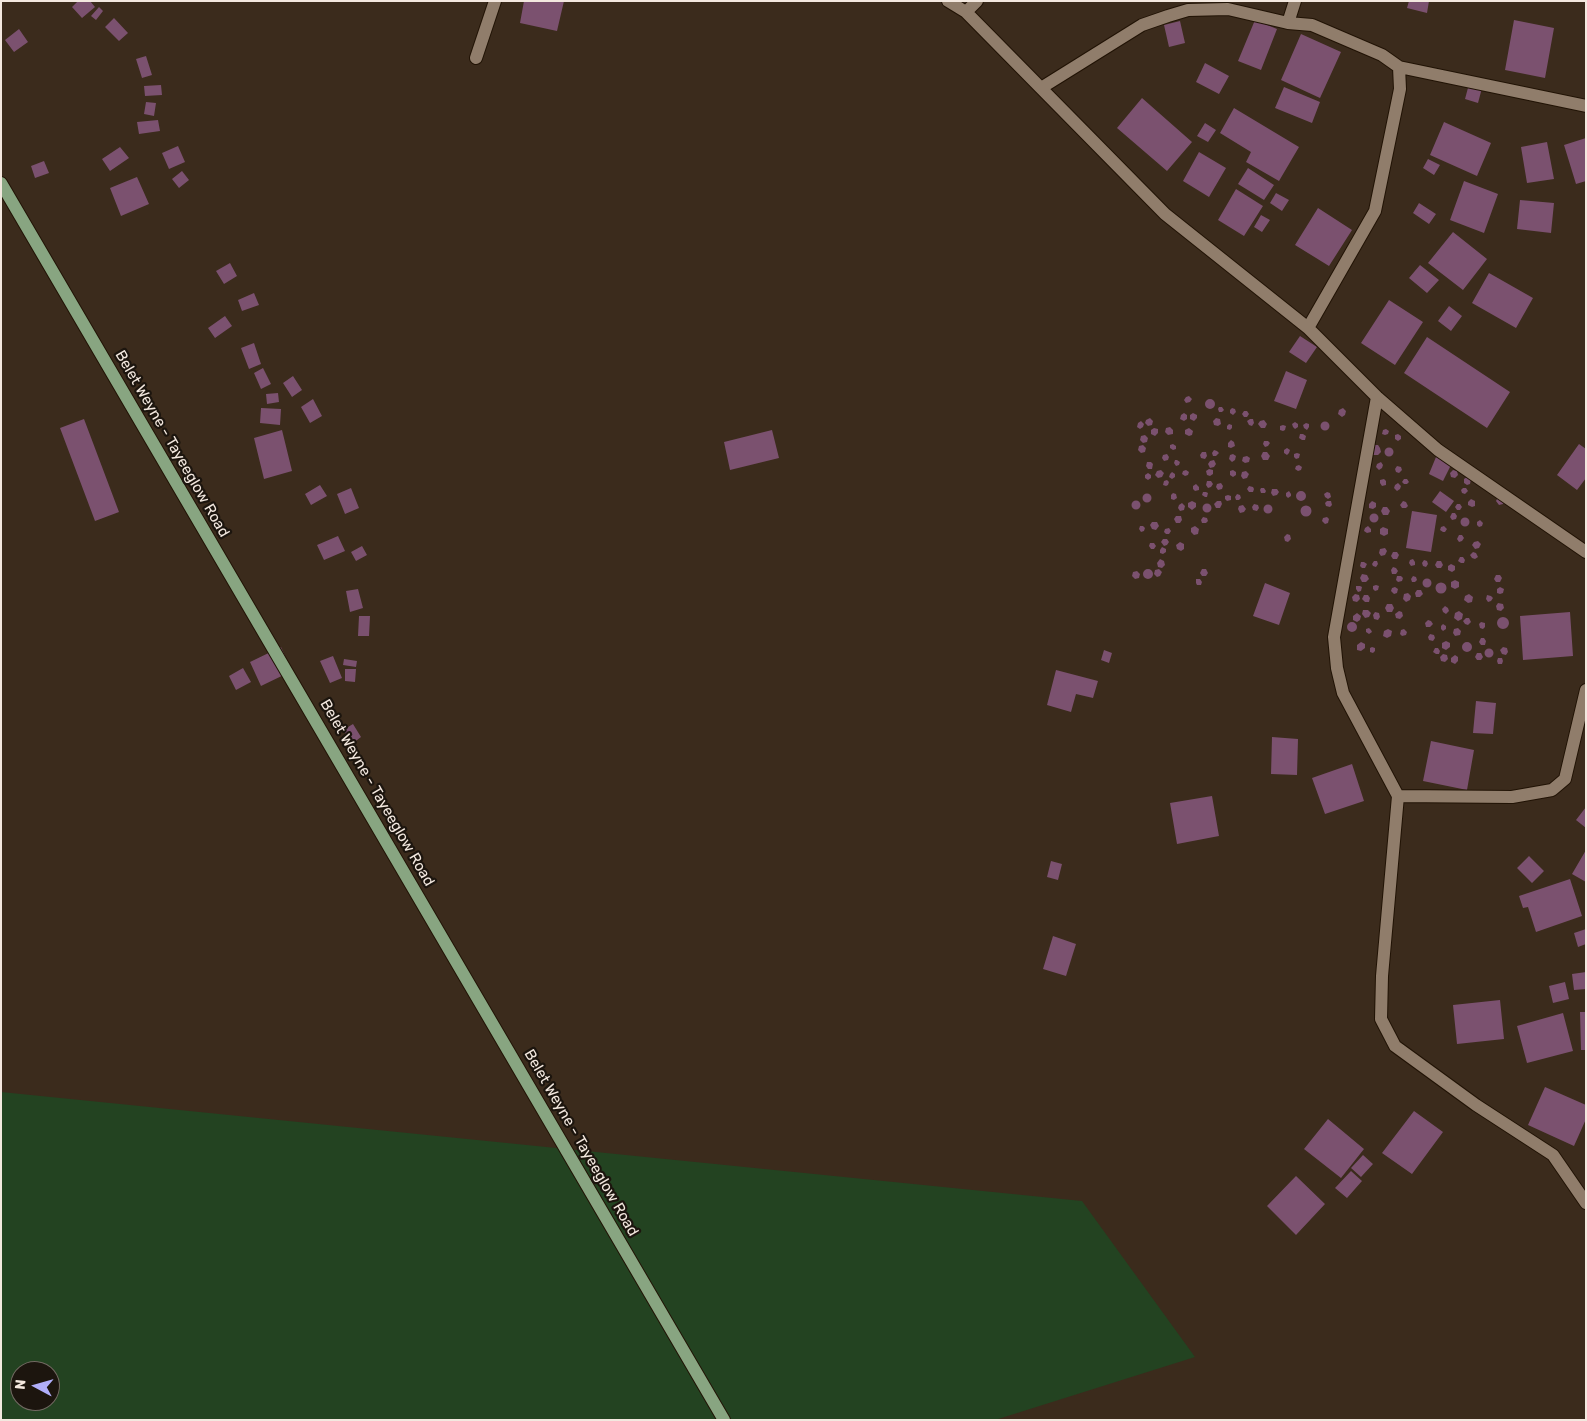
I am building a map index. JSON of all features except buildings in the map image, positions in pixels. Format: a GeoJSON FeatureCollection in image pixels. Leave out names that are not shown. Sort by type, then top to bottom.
{"type":"FeatureCollection","features":[{"type":"Feature","properties":{"kind":"main road","name":"Belet Weyne - Tayeeglow Road"},"geometry":{"type":"LineString","coordinates":[[1,183],[724,1420]]}},
{"type":"Feature","properties":{"kind":"street"},"geometry":{"type":"LineString","coordinates":[[476,58],[495,1]]}},
{"type":"Feature","properties":{"kind":"street"},"geometry":{"type":"LineString","coordinates":[[948,1],[966,12],[1165,214],[1308,328],[1377,396],[1438,450],[1586,552]]}},
{"type":"Feature","properties":{"kind":"street"},"geometry":{"type":"LineString","coordinates":[[966,12],[977,1]]}},
{"type":"Feature","properties":{"kind":"street"},"geometry":{"type":"LineString","coordinates":[[1288,23],[1295,1]]}},
{"type":"Feature","properties":{"kind":"street"},"geometry":{"type":"LineString","coordinates":[[1041,88],[1142,25],[1188,10],[1228,9],[1288,23],[1312,25],[1382,55],[1399,68],[1586,106]]}},
{"type":"Feature","properties":{"kind":"street"},"geometry":{"type":"LineString","coordinates":[[1308,328],[1375,211],[1400,89],[1399,68]]}},
{"type":"Feature","properties":{"kind":"street"},"geometry":{"type":"LineString","coordinates":[[1377,396],[1334,637],[1337,668],[1343,693],[1398,796],[1382,976],[1381,1019],[1395,1046],[1476,1105],[1553,1156],[1586,1202]]}},
{"type":"Feature","properties":{"kind":"street"},"geometry":{"type":"LineString","coordinates":[[1398,796],[1512,797],[1552,790],[1565,779],[1586,690]]}},
{"type":"Feature","properties":{"kind":"green space"},"geometry":{"type":"Polygon","coordinates":[[[1,1092],[1082,1201],[1195,1357],[995,1420],[1,1420],[1,1092]]]}}]}
